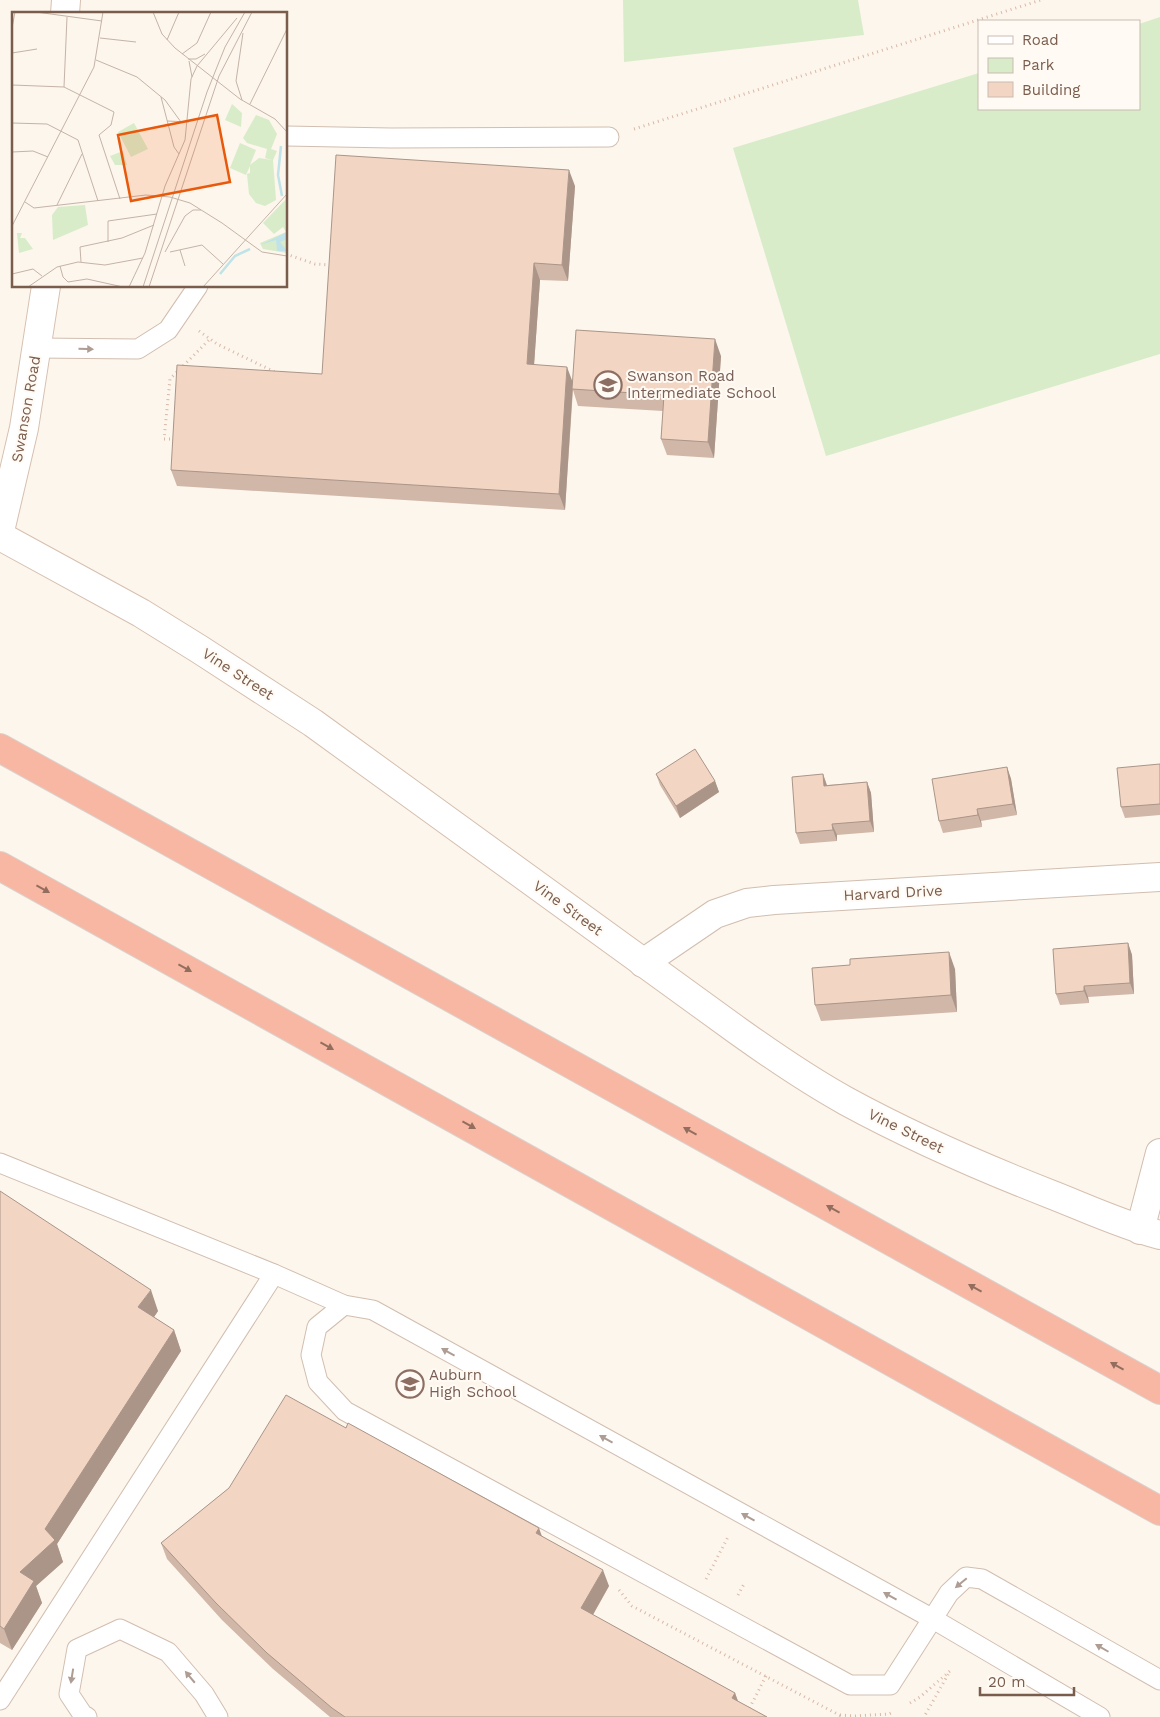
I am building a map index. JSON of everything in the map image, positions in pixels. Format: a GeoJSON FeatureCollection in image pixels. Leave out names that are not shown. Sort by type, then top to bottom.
{"type":"FeatureCollection","features":[{"type":"Feature","properties":{"kind":"highway"},"geometry":{"type":"LineString","coordinates":[[0,748],[1160,1390]]}},
{"type":"Feature","properties":{"kind":"highway"},"geometry":{"type":"LineString","coordinates":[[0,866],[1160,1511]]}},
{"type":"Feature","properties":{"kind":"street","name":"Swanson Road"},"geometry":{"type":"LineString","coordinates":[[0,531],[24,428],[46,288]]}},
{"type":"Feature","properties":{"kind":"street","name":"Vine Street"},"geometry":{"type":"LineString","coordinates":[[0,536],[141,613],[289,707],[379,770],[769,1054],[846,1101],[932,1144],[1007,1177],[1150,1232]]}},
{"type":"Feature","properties":{"kind":"street","name":"Harvard Drive"},"geometry":{"type":"LineString","coordinates":[[643,963],[715,914],[747,903],[1160,876]]}},
{"type":"Feature","properties":{"kind":"street"},"geometry":{"type":"LineString","coordinates":[[1150,1232],[1160,1153]]}},
{"type":"Feature","properties":{"kind":"lane"},"geometry":{"type":"LineString","coordinates":[[288,136],[390,138],[609,137]]}},
{"type":"Feature","properties":{"kind":"lane"},"geometry":{"type":"LineString","coordinates":[[37,348],[138,350],[168,330],[197,288]]}},
{"type":"Feature","properties":{"kind":"lane"},"geometry":{"type":"LineString","coordinates":[[1,1164],[274,1274],[344,1305],[373,1310],[933,1619],[1100,1717]]}},
{"type":"Feature","properties":{"kind":"lane"},"geometry":{"type":"LineString","coordinates":[[0,1700],[274,1274]]}},
{"type":"Feature","properties":{"kind":"lane"},"geometry":{"type":"LineString","coordinates":[[344,1305],[317,1327],[311,1355],[318,1382],[345,1411],[850,1685],[890,1685],[948,1593],[966,1577],[982,1579],[1160,1680]]}},
{"type":"Feature","properties":{"kind":"lane"},"geometry":{"type":"LineString","coordinates":[[87,1717],[83,1716],[70,1694],[77,1649],[120,1628],[168,1652],[204,1694],[218,1717]]}},
{"type":"Feature","properties":{"kind":"path"},"geometry":{"type":"LineString","coordinates":[[609,137],[1040,0]]}},
{"type":"Feature","properties":{"kind":"path"},"geometry":{"type":"LineString","coordinates":[[288,255],[315,264],[336,265]]}},
{"type":"Feature","properties":{"kind":"path"},"geometry":{"type":"LineString","coordinates":[[177,317],[210,339],[282,375]]}},
{"type":"Feature","properties":{"kind":"path"},"geometry":{"type":"LineString","coordinates":[[180,439],[164,439],[170,378],[210,339]]}},
{"type":"Feature","properties":{"kind":"path"},"geometry":{"type":"LineString","coordinates":[[712,1567],[728,1537]]}},
{"type":"Feature","properties":{"kind":"path"},"geometry":{"type":"LineString","coordinates":[[745,1717],[766,1676]]}},
{"type":"Feature","properties":{"kind":"green space"},"geometry":{"type":"Polygon","coordinates":[[[623,0],[858,0],[864,35],[624,62],[623,0]]]}},
{"type":"Feature","properties":{"kind":"green space"},"geometry":{"type":"Polygon","coordinates":[[[1160,17],[1160,354],[826,456],[733,148],[978,73],[978,110],[1140,110],[1140,24],[1160,17]]]}},
{"type":"Feature","properties":{"kind":"building"},"geometry":{"type":"Polygon","coordinates":[[[336,155],[569,170],[562,265],[534,263],[527,364],[567,367],[559,494],[171,470],[177,365],[322,374],[336,155]]]}},
{"type":"Feature","properties":{"kind":"building"},"geometry":{"type":"Polygon","coordinates":[[[576,330],[715,339],[708,442],[661,439],[664,395],[572,389],[576,330]]]}},
{"type":"Feature","properties":{"kind":"building"},"geometry":{"type":"Polygon","coordinates":[[[695,749],[715,781],[676,806],[656,774],[695,749]]]}},
{"type":"Feature","properties":{"kind":"building"},"geometry":{"type":"Polygon","coordinates":[[[1160,764],[1160,804],[1121,807],[1117,768],[1160,764]]]}},
{"type":"Feature","properties":{"kind":"building"},"geometry":{"type":"Polygon","coordinates":[[[1007,767],[1013,804],[977,809],[978,815],[939,821],[932,779],[1007,767]]]}},
{"type":"Feature","properties":{"kind":"building"},"geometry":{"type":"Polygon","coordinates":[[[823,774],[824,786],[867,782],[870,821],[832,824],[833,830],[796,833],[792,777],[823,774]]]}},
{"type":"Feature","properties":{"kind":"building"},"geometry":{"type":"Polygon","coordinates":[[[1128,943],[1130,983],[1084,986],[1084,991],[1056,994],[1053,949],[1128,943]]]}},
{"type":"Feature","properties":{"kind":"building"},"geometry":{"type":"Polygon","coordinates":[[[949,952],[951,995],[815,1005],[812,968],[850,965],[850,959],[949,952]]]}},
{"type":"Feature","properties":{"kind":"building"},"geometry":{"type":"Polygon","coordinates":[[[0,1191],[151,1290],[138,1307],[174,1330],[45,1529],[55,1540],[20,1572],[34,1581],[4,1629],[0,1626],[0,1191]]]}},
{"type":"Feature","properties":{"kind":"building"},"geometry":{"type":"Polygon","coordinates":[[[286,1395],[346,1428],[348,1423],[539,1528],[536,1533],[603,1570],[581,1608],[735,1693],[732,1698],[767,1717],[345,1717],[267,1653],[216,1603],[161,1543],[229,1488],[286,1395]]]}},
{"type":"Feature","properties":{"kind":"place","name":"Swanson Road Intermediate School"},"geometry":{"type":"Point","coordinates":[608,385]}},
{"type":"Feature","properties":{"kind":"place","name":"Auburn High School"},"geometry":{"type":"Point","coordinates":[410,1384]}}]}
